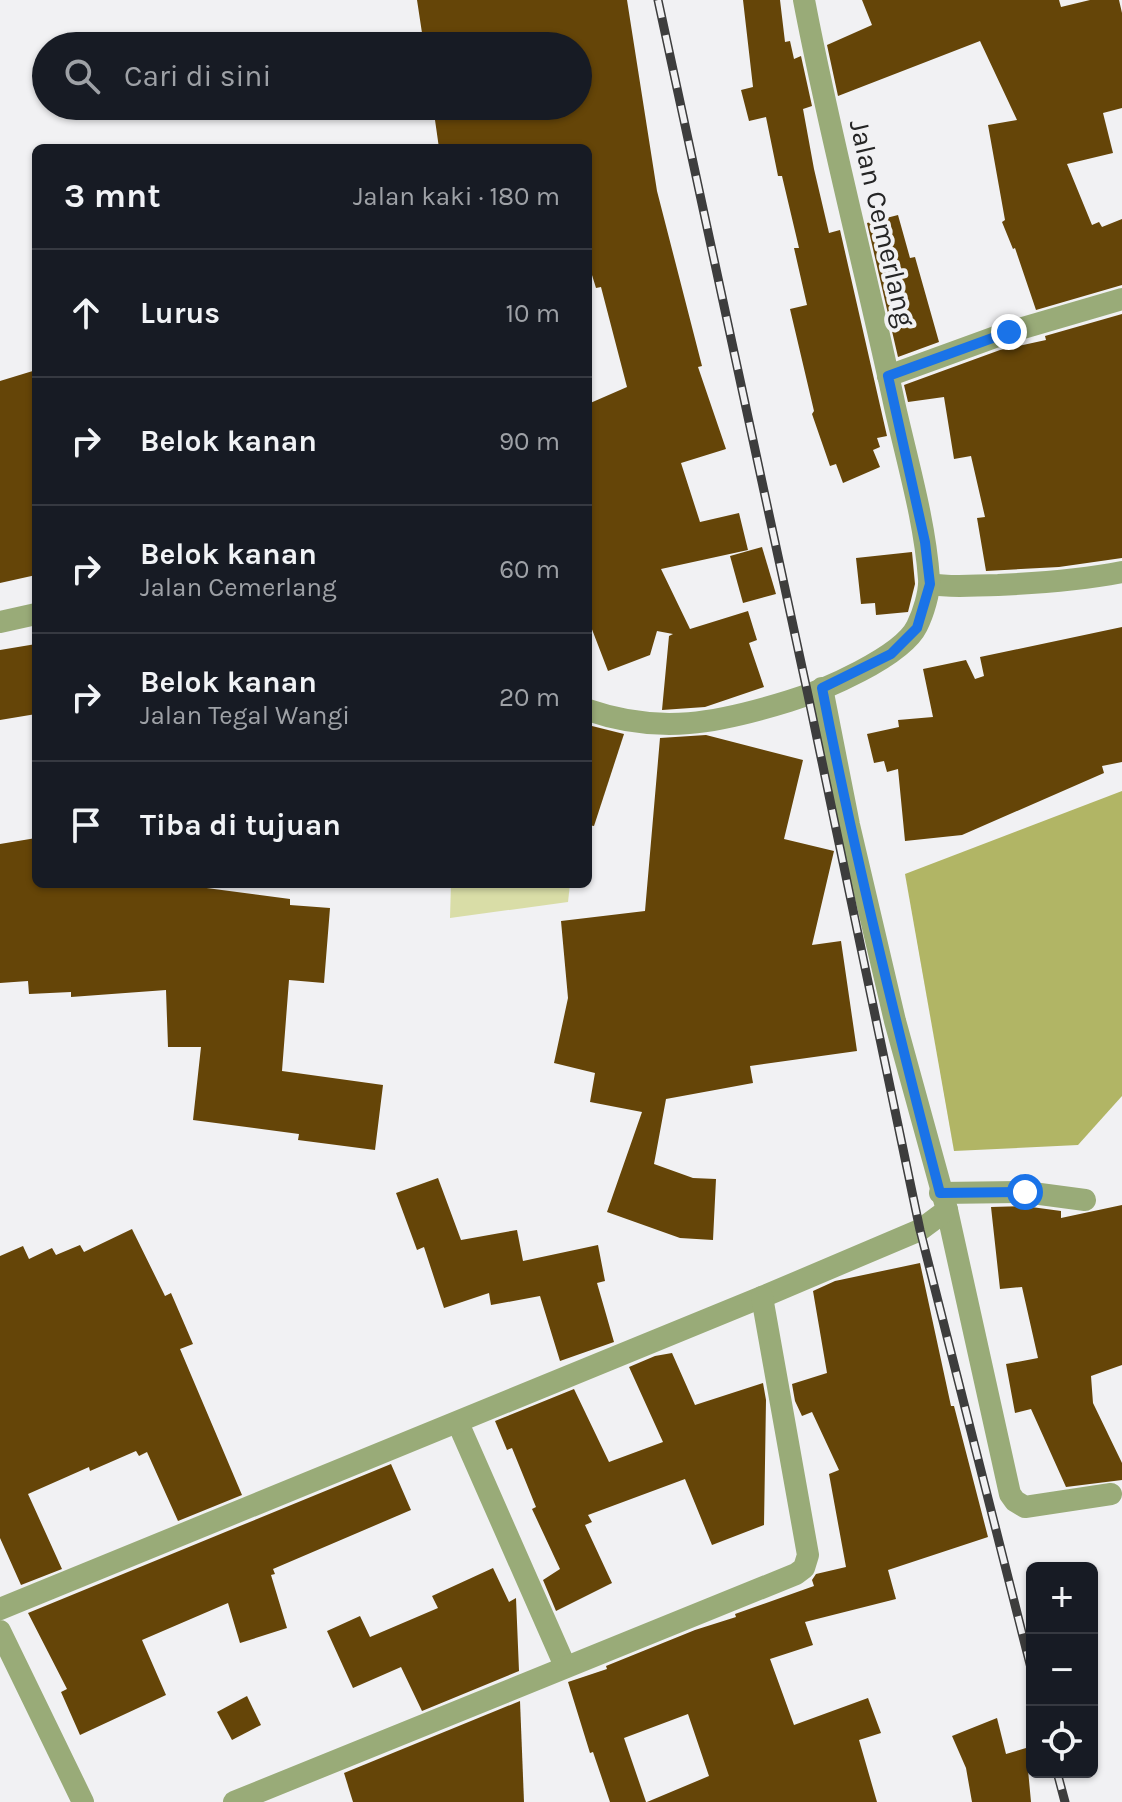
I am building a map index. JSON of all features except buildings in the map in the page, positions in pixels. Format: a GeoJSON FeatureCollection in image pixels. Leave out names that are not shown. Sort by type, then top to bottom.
{"type":"FeatureCollection","features":[{"type":"Feature","properties":{"kind":"street","name":"Jalan Cemerlang"},"geometry":{"type":"LineString","coordinates":[[592,711],[642,723],[712,722],[795,699],[822,688],[891,654],[917,628],[930,584],[925,542],[822,97],[804,0]]}},
{"type":"Feature","properties":{"kind":"street"},"geometry":{"type":"LineString","coordinates":[[888,376],[1009,332],[1122,299]]}},
{"type":"Feature","properties":{"kind":"street"},"geometry":{"type":"LineString","coordinates":[[930,584],[1030,583],[1086,579],[1122,572]]}},
{"type":"Feature","properties":{"kind":"street"},"geometry":{"type":"LineString","coordinates":[[0,622],[32,615]]}},
{"type":"Feature","properties":{"kind":"street"},"geometry":{"type":"LineString","coordinates":[[822,688],[849,825],[895,1021],[944,1202],[1010,1494],[1025,1507],[1111,1494]]}},
{"type":"Feature","properties":{"kind":"street"},"geometry":{"type":"LineString","coordinates":[[0,1608],[458,1423],[920,1230],[944,1202],[1025,1192],[1085,1200]]}},
{"type":"Feature","properties":{"kind":"street"},"geometry":{"type":"LineString","coordinates":[[234,1802],[796,1574],[804,1568],[808,1555],[762,1297]]}},
{"type":"Feature","properties":{"kind":"street"},"geometry":{"type":"LineString","coordinates":[[458,1423],[565,1666]]}},
{"type":"Feature","properties":{"kind":"street"},"geometry":{"type":"LineString","coordinates":[[0,1631],[83,1802]]}},
{"type":"Feature","properties":{"kind":"green space"},"geometry":{"type":"Polygon","coordinates":[[[1122,791],[1122,1096],[1078,1145],[954,1151],[905,874],[1122,791]]]}},
{"type":"Feature","properties":{"kind":"green space"},"geometry":{"type":"Polygon","coordinates":[[[451,888],[570,888],[568,902],[450,918],[451,888]]]}},
{"type":"Feature","properties":{"kind":"railway"},"geometry":{"type":"LineString","coordinates":[[658,0],[920,1230],[1026,1648]]}},
{"type":"Feature","properties":{"kind":"railway"},"geometry":{"type":"LineString","coordinates":[[1059,1778],[1065,1802]]}},
{"type":"Feature","properties":{"kind":"route"},"geometry":{"type":"LineString","coordinates":[[1009,332],[888,376],[925,542],[930,584],[917,628],[891,654],[822,688],[849,825],[940,1193],[1025,1192]]}}]}
